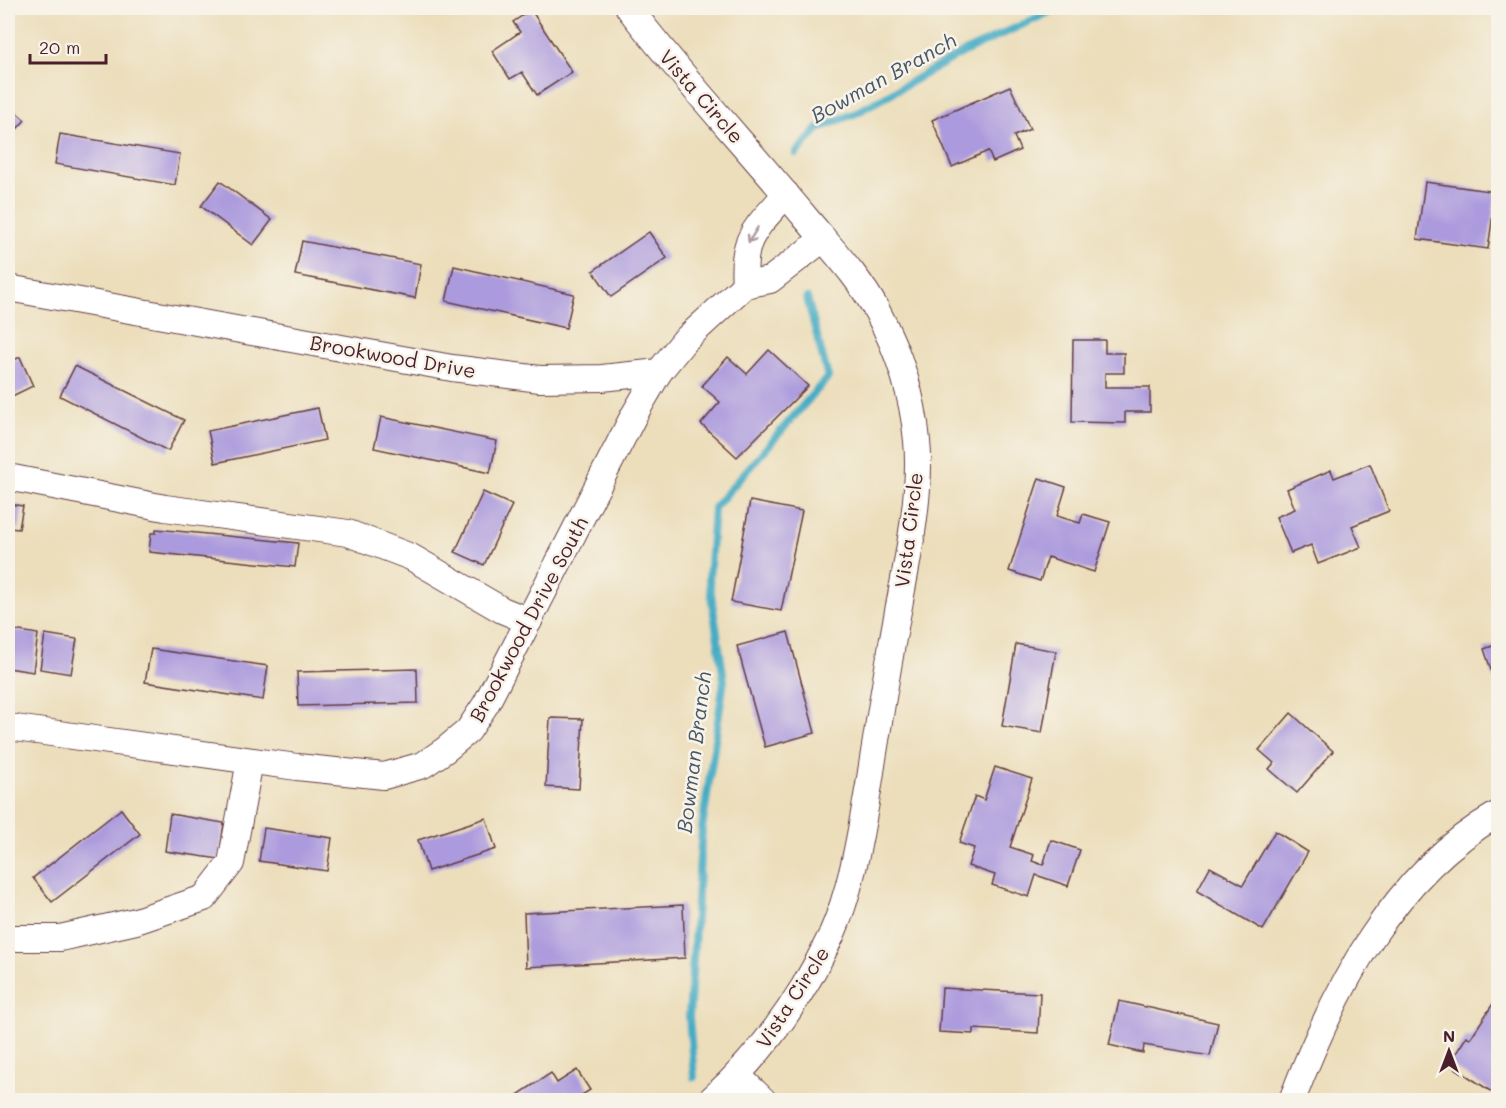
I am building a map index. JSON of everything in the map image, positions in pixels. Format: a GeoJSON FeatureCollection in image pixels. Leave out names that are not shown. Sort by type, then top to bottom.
{"type":"FeatureCollection","features":[{"type":"Feature","properties":{"kind":"street","name":"Vista Circle"},"geometry":{"type":"LineString","coordinates":[[629,8],[661,49],[823,238],[876,309],[895,351],[910,396],[918,442],[916,484],[862,824],[845,901],[807,981],[778,1025],[738,1076],[711,1101]]}},
{"type":"Feature","properties":{"kind":"street"},"geometry":{"type":"LineString","coordinates":[[745,285],[743,258],[751,235],[786,194]]}},
{"type":"Feature","properties":{"kind":"street"},"geometry":{"type":"LineString","coordinates":[[659,372],[684,341],[745,285],[770,280],[823,238]]}},
{"type":"Feature","properties":{"kind":"street","name":"Brookwood Drive"},"geometry":{"type":"LineString","coordinates":[[8,288],[452,368],[529,378],[602,378],[659,372]]}},
{"type":"Feature","properties":{"kind":"street","name":"Brookwood Drive South"},"geometry":{"type":"LineString","coordinates":[[8,727],[250,761],[384,776],[423,765],[446,750],[468,731],[486,704],[634,415],[659,372]]}},
{"type":"Feature","properties":{"kind":"street"},"geometry":{"type":"LineString","coordinates":[[8,477],[165,508],[348,533],[372,540],[411,557],[502,610],[529,621]]}},
{"type":"Feature","properties":{"kind":"street"},"geometry":{"type":"LineString","coordinates":[[8,938],[60,938],[136,921],[204,898],[231,863],[250,761]]}},
{"type":"Feature","properties":{"kind":"street"},"geometry":{"type":"LineString","coordinates":[[1292,1101],[1310,1056],[1350,971],[1399,901],[1418,877],[1445,852],[1498,814]]}},
{"type":"Feature","properties":{"kind":"street"},"geometry":{"type":"LineString","coordinates":[[738,1076],[763,1101]]}},
{"type":"Feature","properties":{"kind":"building"},"geometry":{"type":"Polygon","coordinates":[[[531,10],[572,72],[537,95],[522,72],[510,79],[492,51],[520,32],[513,22],[531,10]]]}},
{"type":"Feature","properties":{"kind":"building"},"geometry":{"type":"Polygon","coordinates":[[[1010,86],[1030,129],[1014,136],[1020,150],[993,162],[988,151],[952,167],[932,120],[1010,86]]]}},
{"type":"Feature","properties":{"kind":"building"},"geometry":{"type":"Polygon","coordinates":[[[8,105],[25,120],[8,139],[8,105]]]}},
{"type":"Feature","properties":{"kind":"building"},"geometry":{"type":"Polygon","coordinates":[[[60,134],[180,154],[175,185],[55,164],[60,134]]]}},
{"type":"Feature","properties":{"kind":"building"},"geometry":{"type":"Polygon","coordinates":[[[220,181],[272,220],[253,245],[201,206],[220,181]]]}},
{"type":"Feature","properties":{"kind":"building"},"geometry":{"type":"Polygon","coordinates":[[[1425,182],[1496,192],[1488,249],[1417,239],[1425,182]]]}},
{"type":"Feature","properties":{"kind":"building"},"geometry":{"type":"Polygon","coordinates":[[[649,232],[667,258],[611,297],[593,271],[649,232]]]}},
{"type":"Feature","properties":{"kind":"building"},"geometry":{"type":"Polygon","coordinates":[[[302,241],[421,264],[415,298],[295,275],[302,241]]]}},
{"type":"Feature","properties":{"kind":"building"},"geometry":{"type":"Polygon","coordinates":[[[454,266],[574,294],[566,328],[446,301],[454,266]]]}},
{"type":"Feature","properties":{"kind":"building"},"geometry":{"type":"Polygon","coordinates":[[[1073,340],[1105,340],[1105,353],[1124,353],[1124,373],[1105,373],[1105,387],[1150,387],[1150,412],[1125,412],[1125,423],[1072,422],[1073,340]]]}},
{"type":"Feature","properties":{"kind":"building"},"geometry":{"type":"Polygon","coordinates":[[[769,350],[808,386],[737,457],[701,424],[720,402],[702,386],[728,357],[747,374],[769,350]]]}},
{"type":"Feature","properties":{"kind":"building"},"geometry":{"type":"Polygon","coordinates":[[[20,357],[33,386],[8,398],[8,363],[20,357]]]}},
{"type":"Feature","properties":{"kind":"building"},"geometry":{"type":"Polygon","coordinates":[[[75,366],[184,420],[168,451],[60,396],[75,366]]]}},
{"type":"Feature","properties":{"kind":"building"},"geometry":{"type":"Polygon","coordinates":[[[318,408],[325,440],[215,463],[208,431],[318,408]]]}},
{"type":"Feature","properties":{"kind":"building"},"geometry":{"type":"Polygon","coordinates":[[[381,417],[497,441],[490,473],[374,448],[381,417]]]}},
{"type":"Feature","properties":{"kind":"building"},"geometry":{"type":"Polygon","coordinates":[[[1370,464],[1389,511],[1352,526],[1361,547],[1318,564],[1311,545],[1291,553],[1276,517],[1295,509],[1287,489],[1331,470],[1334,478],[1370,464]]]}},
{"type":"Feature","properties":{"kind":"building"},"geometry":{"type":"Polygon","coordinates":[[[1039,478],[1066,487],[1057,516],[1080,523],[1083,514],[1110,522],[1094,572],[1048,557],[1040,581],[1009,571],[1039,478]]]}},
{"type":"Feature","properties":{"kind":"building"},"geometry":{"type":"Polygon","coordinates":[[[483,492],[512,505],[484,565],[455,552],[483,492]]]}},
{"type":"Feature","properties":{"kind":"building"},"geometry":{"type":"Polygon","coordinates":[[[750,501],[802,511],[781,611],[731,602],[750,501]]]}},
{"type":"Feature","properties":{"kind":"building"},"geometry":{"type":"Polygon","coordinates":[[[8,504],[23,506],[19,529],[8,528],[8,504]]]}},
{"type":"Feature","properties":{"kind":"building"},"geometry":{"type":"Polygon","coordinates":[[[156,529],[298,543],[295,567],[149,552],[151,533],[156,533],[156,529]]]}},
{"type":"Feature","properties":{"kind":"building"},"geometry":{"type":"Polygon","coordinates":[[[8,629],[38,634],[33,672],[8,668],[8,629]]]}},
{"type":"Feature","properties":{"kind":"building"},"geometry":{"type":"Polygon","coordinates":[[[788,632],[815,733],[765,747],[737,646],[788,632]]]}},
{"type":"Feature","properties":{"kind":"building"},"geometry":{"type":"Polygon","coordinates":[[[45,634],[77,639],[71,674],[40,669],[45,634]]]}},
{"type":"Feature","properties":{"kind":"building"},"geometry":{"type":"Polygon","coordinates":[[[1016,644],[1056,651],[1042,733],[1002,726],[1016,644]]]}},
{"type":"Feature","properties":{"kind":"building"},"geometry":{"type":"Polygon","coordinates":[[[1498,644],[1498,685],[1496,685],[1484,649],[1498,644]]]}},
{"type":"Feature","properties":{"kind":"building"},"geometry":{"type":"Polygon","coordinates":[[[151,649],[268,666],[263,700],[145,682],[151,649]]]}},
{"type":"Feature","properties":{"kind":"building"},"geometry":{"type":"Polygon","coordinates":[[[417,669],[418,703],[298,706],[297,672],[417,669]]]}},
{"type":"Feature","properties":{"kind":"building"},"geometry":{"type":"Polygon","coordinates":[[[1291,713],[1333,751],[1297,793],[1269,769],[1274,763],[1259,750],[1291,713]]]}},
{"type":"Feature","properties":{"kind":"building"},"geometry":{"type":"Polygon","coordinates":[[[550,718],[583,719],[579,789],[546,787],[550,718]]]}},
{"type":"Feature","properties":{"kind":"building"},"geometry":{"type":"Polygon","coordinates":[[[995,767],[1032,779],[1010,847],[1034,855],[1032,861],[1043,865],[1051,840],[1080,850],[1068,886],[1036,875],[1029,897],[992,885],[995,875],[968,866],[974,848],[959,843],[975,796],[984,800],[995,767]]]}},
{"type":"Feature","properties":{"kind":"building"},"geometry":{"type":"Polygon","coordinates":[[[121,809],[140,834],[52,902],[33,878],[121,809]]]}},
{"type":"Feature","properties":{"kind":"building"},"geometry":{"type":"Polygon","coordinates":[[[170,814],[224,823],[219,859],[165,851],[170,814]]]}},
{"type":"Feature","properties":{"kind":"building"},"geometry":{"type":"Polygon","coordinates":[[[486,818],[496,849],[428,871],[418,840],[486,818]]]}},
{"type":"Feature","properties":{"kind":"building"},"geometry":{"type":"Polygon","coordinates":[[[264,828],[332,838],[327,871],[259,861],[264,828]]]}},
{"type":"Feature","properties":{"kind":"building"},"geometry":{"type":"Polygon","coordinates":[[[1275,831],[1308,852],[1263,930],[1197,891],[1210,867],[1243,885],[1275,831]]]}},
{"type":"Feature","properties":{"kind":"building"},"geometry":{"type":"Polygon","coordinates":[[[683,905],[685,958],[526,967],[524,913],[683,905]]]}},
{"type":"Feature","properties":{"kind":"building"},"geometry":{"type":"Polygon","coordinates":[[[942,988],[1040,993],[1038,1033],[974,1029],[974,1034],[939,1032],[942,988]]]}},
{"type":"Feature","properties":{"kind":"building"},"geometry":{"type":"Polygon","coordinates":[[[1498,996],[1498,1096],[1449,1064],[1467,1036],[1470,1039],[1498,996]]]}},
{"type":"Feature","properties":{"kind":"building"},"geometry":{"type":"Polygon","coordinates":[[[1119,1001],[1218,1023],[1210,1056],[1144,1045],[1143,1053],[1109,1045],[1119,1001]]]}},
{"type":"Feature","properties":{"kind":"building"},"geometry":{"type":"Polygon","coordinates":[[[577,1070],[590,1090],[574,1100],[510,1100],[551,1073],[557,1083],[577,1070]]]}},
{"type":"Feature","properties":{"kind":"waterway","name":"Bowman Branch"},"geometry":{"type":"LineString","coordinates":[[796,153],[819,128],[856,113],[964,52],[1058,8]]}},
{"type":"Feature","properties":{"kind":"waterway","name":"Bowman Branch"},"geometry":{"type":"LineString","coordinates":[[694,1077],[689,1017],[702,829],[724,680],[709,580],[714,508],[828,377],[807,298]]}}]}
